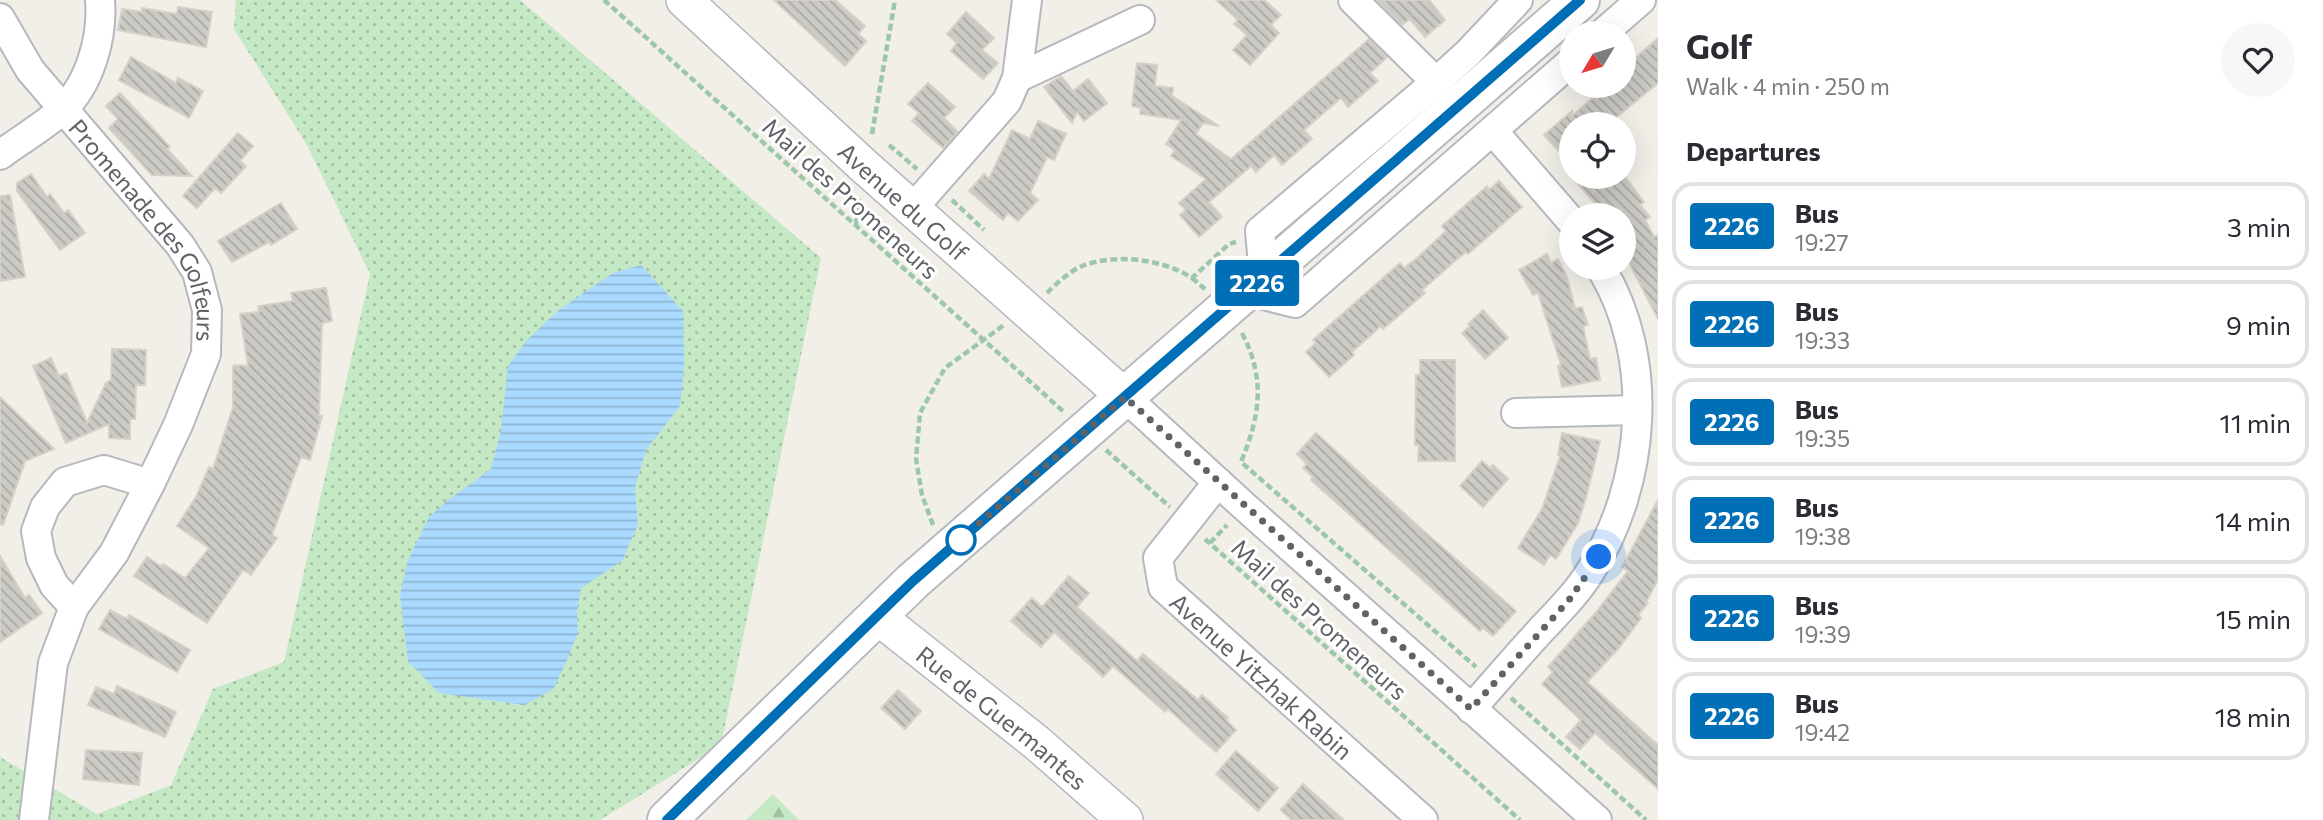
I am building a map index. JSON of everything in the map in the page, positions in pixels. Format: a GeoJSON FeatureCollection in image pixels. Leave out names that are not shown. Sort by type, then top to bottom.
{"type":"FeatureCollection","features":[{"type":"Feature","properties":{"kind":"main road"},"geometry":{"type":"LineString","coordinates":[[667,820],[913,581],[1580,0]]}},
{"type":"Feature","properties":{"kind":"street","name":"Promenade des Golfeurs"},"geometry":{"type":"LineString","coordinates":[[63,109],[83,80],[99,40],[100,0]]}},
{"type":"Feature","properties":{"kind":"street","name":"Avenue du Golf"},"geometry":{"type":"LineString","coordinates":[[684,0],[865,167],[1125,397]]}},
{"type":"Feature","properties":{"kind":"street"},"geometry":{"type":"LineString","coordinates":[[913,208],[1007,101],[1017,78],[1027,0]]}},
{"type":"Feature","properties":{"kind":"street"},"geometry":{"type":"LineString","coordinates":[[1353,0],[1436,82]]}},
{"type":"Feature","properties":{"kind":"street"},"geometry":{"type":"LineString","coordinates":[[1518,0],[1468,53],[1436,82],[1260,231],[1246,292],[1295,303],[1559,73]]}},
{"type":"Feature","properties":{"kind":"street"},"geometry":{"type":"LineString","coordinates":[[1617,21],[1641,0]]}},
{"type":"Feature","properties":{"kind":"street","name":"Promenade des Golfeurs"},"geometry":{"type":"LineString","coordinates":[[0,18],[30,70],[180,245],[197,272],[207,310],[206,354],[178,425],[114,552],[74,607]]}},
{"type":"Feature","properties":{"kind":"street"},"geometry":{"type":"LineString","coordinates":[[1017,78],[1140,20]]}},
{"type":"Feature","properties":{"kind":"street"},"geometry":{"type":"LineString","coordinates":[[0,155],[63,109]]}},
{"type":"Feature","properties":{"kind":"street"},"geometry":{"type":"LineString","coordinates":[[1493,131],[1559,207]]}},
{"type":"Feature","properties":{"kind":"street"},"geometry":{"type":"LineString","coordinates":[[1471,709],[1589,574],[1609,540],[1622,509],[1630,474],[1637,410],[1633,348],[1616,292],[1608,280]]}},
{"type":"Feature","properties":{"kind":"street"},"geometry":{"type":"LineString","coordinates":[[1125,397],[1597,820]]}},
{"type":"Feature","properties":{"kind":"street"},"geometry":{"type":"LineString","coordinates":[[1516,413],[1637,410]]}},
{"type":"Feature","properties":{"kind":"street"},"geometry":{"type":"LineString","coordinates":[[34,820],[53,663],[74,607],[54,585],[41,558],[36,531],[45,507],[65,482],[104,470],[150,484]]}},
{"type":"Feature","properties":{"kind":"street","name":"Avenue Yitzhak Rabin"},"geometry":{"type":"LineString","coordinates":[[1218,482],[1158,558],[1163,587],[1423,820]]}},
{"type":"Feature","properties":{"kind":"street","name":"Rue de Guermantes"},"geometry":{"type":"LineString","coordinates":[[877,616],[1037,743],[1125,820]]}},
{"type":"Feature","properties":{"kind":"path","name":"Mail des Promeneurs"},"geometry":{"type":"LineString","coordinates":[[604,0],[1065,413]]}},
{"type":"Feature","properties":{"kind":"path"},"geometry":{"type":"LineString","coordinates":[[870,142],[895,0]]}},
{"type":"Feature","properties":{"kind":"path"},"geometry":{"type":"LineString","coordinates":[[1192,278],[1229,244],[1260,231]]}},
{"type":"Feature","properties":{"kind":"path"},"geometry":{"type":"LineString","coordinates":[[1049,290],[1080,267],[1108,261],[1142,261],[1172,267],[1192,278],[1246,292],[1242,332],[1254,360],[1258,407],[1252,435],[1241,462],[1646,820]]}},
{"type":"Feature","properties":{"kind":"path"},"geometry":{"type":"LineString","coordinates":[[935,530],[922,495],[916,459],[920,413],[944,368],[1014,317]]}},
{"type":"Feature","properties":{"kind":"path","name":"Mail des Promeneurs"},"geometry":{"type":"LineString","coordinates":[[1098,443],[1520,820]]}},
{"type":"Feature","properties":{"kind":"green space"},"geometry":{"type":"Polygon","coordinates":[[[236,0],[520,0],[821,258],[721,745],[600,820],[0,820],[0,757],[97,814],[171,785],[213,689],[284,662],[370,274],[307,145],[234,29],[236,0]]]}},
{"type":"Feature","properties":{"kind":"green space"},"geometry":{"type":"Polygon","coordinates":[[[773,794],[799,820],[746,820],[773,794]]]}},
{"type":"Feature","properties":{"kind":"water"},"geometry":{"type":"Polygon","coordinates":[[[641,265],[683,311],[684,367],[680,406],[646,450],[635,488],[638,525],[622,561],[581,588],[577,612],[578,632],[554,688],[525,705],[439,693],[408,661],[400,595],[408,560],[429,517],[491,469],[501,430],[508,366],[526,341],[559,310],[613,273],[641,265]]]}},
{"type":"Feature","properties":{"kind":"building"},"geometry":{"type":"Polygon","coordinates":[[[774,0],[835,0],[865,26],[858,34],[866,41],[845,66],[774,0]]]}},
{"type":"Feature","properties":{"kind":"building"},"geometry":{"type":"Polygon","coordinates":[[[1216,0],[1264,0],[1281,15],[1271,25],[1279,33],[1250,65],[1233,50],[1247,35],[1234,24],[1238,20],[1216,0]]]}},
{"type":"Feature","properties":{"kind":"building"},"geometry":{"type":"Polygon","coordinates":[[[1377,0],[1429,0],[1445,20],[1425,37],[1410,19],[1402,25],[1377,0]]]}},
{"type":"Feature","properties":{"kind":"building"},"geometry":{"type":"Polygon","coordinates":[[[178,7],[212,12],[206,47],[118,30],[122,9],[142,12],[142,8],[177,14],[178,7]]]}},
{"type":"Feature","properties":{"kind":"building"},"geometry":{"type":"Polygon","coordinates":[[[966,12],[994,38],[982,50],[998,63],[983,79],[951,51],[957,43],[947,34],[966,12]]]}},
{"type":"Feature","properties":{"kind":"building"},"geometry":{"type":"Polygon","coordinates":[[[1658,38],[1658,83],[1623,112],[1577,112],[1592,98],[1636,98],[1636,57],[1658,38]]]}},
{"type":"Feature","properties":{"kind":"building"},"geometry":{"type":"Polygon","coordinates":[[[1369,39],[1387,57],[1370,73],[1378,81],[1348,107],[1341,98],[1304,130],[1312,139],[1282,165],[1274,155],[1256,172],[1251,166],[1209,202],[1222,217],[1199,237],[1180,215],[1186,210],[1179,203],[1206,179],[1171,156],[1175,150],[1166,144],[1181,120],[1140,114],[1141,108],[1132,106],[1137,63],[1157,65],[1155,86],[1173,88],[1172,96],[1219,126],[1203,123],[1196,134],[1231,159],[1369,39]]]}},
{"type":"Feature","properties":{"kind":"building"},"geometry":{"type":"Polygon","coordinates":[[[131,57],[176,83],[178,78],[203,91],[189,118],[119,80],[131,57]]]}},
{"type":"Feature","properties":{"kind":"building"},"geometry":{"type":"Polygon","coordinates":[[[1061,76],[1073,91],[1088,79],[1107,103],[1084,121],[1077,112],[1072,123],[1044,87],[1061,76]]]}},
{"type":"Feature","properties":{"kind":"building"},"geometry":{"type":"Polygon","coordinates":[[[928,83],[955,107],[944,118],[958,132],[943,148],[912,121],[919,113],[908,104],[928,83]]]}},
{"type":"Feature","properties":{"kind":"building"},"geometry":{"type":"Polygon","coordinates":[[[120,93],[170,147],[167,149],[192,176],[152,175],[109,128],[118,119],[106,106],[120,93]]]}},
{"type":"Feature","properties":{"kind":"building"},"geometry":{"type":"Polygon","coordinates":[[[1038,121],[1066,134],[1054,160],[1047,157],[1030,193],[1038,200],[1018,221],[1008,213],[1003,220],[969,191],[984,174],[989,179],[1012,130],[1030,139],[1038,121]]]}},
{"type":"Feature","properties":{"kind":"building"},"geometry":{"type":"Polygon","coordinates":[[[1559,122],[1559,151],[1544,135],[1559,122]]]}},
{"type":"Feature","properties":{"kind":"building"},"geometry":{"type":"Polygon","coordinates":[[[238,133],[253,146],[240,161],[246,166],[221,193],[215,188],[197,208],[183,196],[238,133]]]}},
{"type":"Feature","properties":{"kind":"building"},"geometry":{"type":"Polygon","coordinates":[[[31,174],[47,197],[50,194],[64,213],[68,210],[85,233],[60,250],[17,191],[17,183],[31,174]]]}},
{"type":"Feature","properties":{"kind":"building"},"geometry":{"type":"Polygon","coordinates":[[[1499,181],[1522,207],[1468,254],[1466,252],[1455,261],[1422,290],[1425,293],[1383,329],[1381,326],[1329,377],[1306,352],[1316,343],[1313,340],[1400,263],[1404,268],[1416,259],[1446,231],[1442,226],[1487,186],[1489,190],[1499,181]]]}},
{"type":"Feature","properties":{"kind":"building"},"geometry":{"type":"Polygon","coordinates":[[[1582,189],[1634,189],[1644,202],[1640,205],[1650,217],[1645,220],[1654,237],[1658,235],[1658,319],[1636,276],[1636,203],[1595,203],[1582,189]]]}},
{"type":"Feature","properties":{"kind":"building"},"geometry":{"type":"Polygon","coordinates":[[[10,195],[25,277],[0,281],[0,196],[10,195]]]}},
{"type":"Feature","properties":{"kind":"building"},"geometry":{"type":"Polygon","coordinates":[[[281,203],[297,229],[271,245],[269,242],[232,262],[218,241],[281,203]]]}},
{"type":"Feature","properties":{"kind":"building"},"geometry":{"type":"Polygon","coordinates":[[[1547,254],[1551,263],[1558,259],[1559,280],[1568,280],[1575,308],[1582,307],[1588,325],[1583,326],[1590,359],[1596,358],[1600,380],[1562,387],[1558,366],[1561,365],[1538,293],[1533,295],[1519,270],[1547,254]]]}},
{"type":"Feature","properties":{"kind":"building"},"geometry":{"type":"Polygon","coordinates":[[[326,288],[332,321],[322,323],[319,415],[322,416],[310,460],[301,457],[272,535],[277,538],[251,575],[243,570],[207,623],[134,576],[147,557],[185,578],[209,548],[177,526],[196,497],[209,467],[213,469],[233,407],[233,367],[248,366],[240,314],[259,312],[258,306],[293,301],[291,293],[326,288]]]}},
{"type":"Feature","properties":{"kind":"building"},"geometry":{"type":"Polygon","coordinates":[[[1483,310],[1508,338],[1485,359],[1462,333],[1483,310]]]}},
{"type":"Feature","properties":{"kind":"building"},"geometry":{"type":"Polygon","coordinates":[[[112,349],[146,350],[145,385],[136,385],[135,419],[130,419],[130,439],[109,438],[109,424],[66,443],[33,366],[51,358],[59,376],[66,373],[87,423],[106,383],[111,380],[112,349]]]}},
{"type":"Feature","properties":{"kind":"building"},"geometry":{"type":"Polygon","coordinates":[[[1420,360],[1455,360],[1455,461],[1418,461],[1419,445],[1415,445],[1416,375],[1420,375],[1420,360]]]}},
{"type":"Feature","properties":{"kind":"building"},"geometry":{"type":"Polygon","coordinates":[[[0,397],[54,449],[25,461],[3,525],[0,524],[0,397]]]}},
{"type":"Feature","properties":{"kind":"building"},"geometry":{"type":"Polygon","coordinates":[[[1316,433],[1516,611],[1493,636],[1483,628],[1480,631],[1311,480],[1313,477],[1303,468],[1307,464],[1297,454],[1316,433]]]}},
{"type":"Feature","properties":{"kind":"building"},"geometry":{"type":"Polygon","coordinates":[[[1562,433],[1600,441],[1578,523],[1556,559],[1550,555],[1544,565],[1518,548],[1542,509],[1560,456],[1562,433]]]}},
{"type":"Feature","properties":{"kind":"building"},"geometry":{"type":"Polygon","coordinates":[[[1482,461],[1490,468],[1493,465],[1508,479],[1483,507],[1460,486],[1482,461]]]}},
{"type":"Feature","properties":{"kind":"building"},"geometry":{"type":"Polygon","coordinates":[[[1658,500],[1658,580],[1646,602],[1648,603],[1638,615],[1641,618],[1618,649],[1587,682],[1658,745],[1658,789],[1595,733],[1580,749],[1566,737],[1581,720],[1542,684],[1553,672],[1548,667],[1628,571],[1622,567],[1658,500]]]}},
{"type":"Feature","properties":{"kind":"building"},"geometry":{"type":"Polygon","coordinates":[[[0,556],[25,598],[29,595],[42,613],[0,642],[0,556]]]}},
{"type":"Feature","properties":{"kind":"building"},"geometry":{"type":"Polygon","coordinates":[[[1069,576],[1089,593],[1077,607],[1137,661],[1143,654],[1198,700],[1202,695],[1228,718],[1226,720],[1236,730],[1216,752],[1168,709],[1165,712],[1113,666],[1103,677],[1054,632],[1041,647],[1011,621],[1032,598],[1042,607],[1069,576]]]}},
{"type":"Feature","properties":{"kind":"building"},"geometry":{"type":"Polygon","coordinates":[[[110,610],[127,619],[129,615],[190,650],[177,672],[99,629],[110,610]]]}},
{"type":"Feature","properties":{"kind":"building"},"geometry":{"type":"Polygon","coordinates":[[[117,686],[176,712],[165,737],[88,705],[96,687],[114,694],[117,686]]]}},
{"type":"Feature","properties":{"kind":"building"},"geometry":{"type":"Polygon","coordinates":[[[898,690],[921,711],[905,729],[881,708],[898,690]]]}},
{"type":"Feature","properties":{"kind":"building"},"geometry":{"type":"Polygon","coordinates":[[[86,750],[142,753],[139,785],[83,779],[86,750]]]}},
{"type":"Feature","properties":{"kind":"building"},"geometry":{"type":"Polygon","coordinates":[[[1236,751],[1278,788],[1258,811],[1216,774],[1236,751]]]}},
{"type":"Feature","properties":{"kind":"building"},"geometry":{"type":"Polygon","coordinates":[[[1303,784],[1344,820],[1292,820],[1281,810],[1303,784]]]}},
{"type":"Feature","properties":{"kind":"bus line","name":"2226"},"geometry":{"type":"LineString","coordinates":[[667,820],[913,581],[1580,0]]}},
{"type":"Feature","properties":{"kind":"route"},"geometry":{"type":"LineString","coordinates":[[961,540],[951,548],[1125,397],[1471,709],[1569,600],[1599,557]]}}]}
